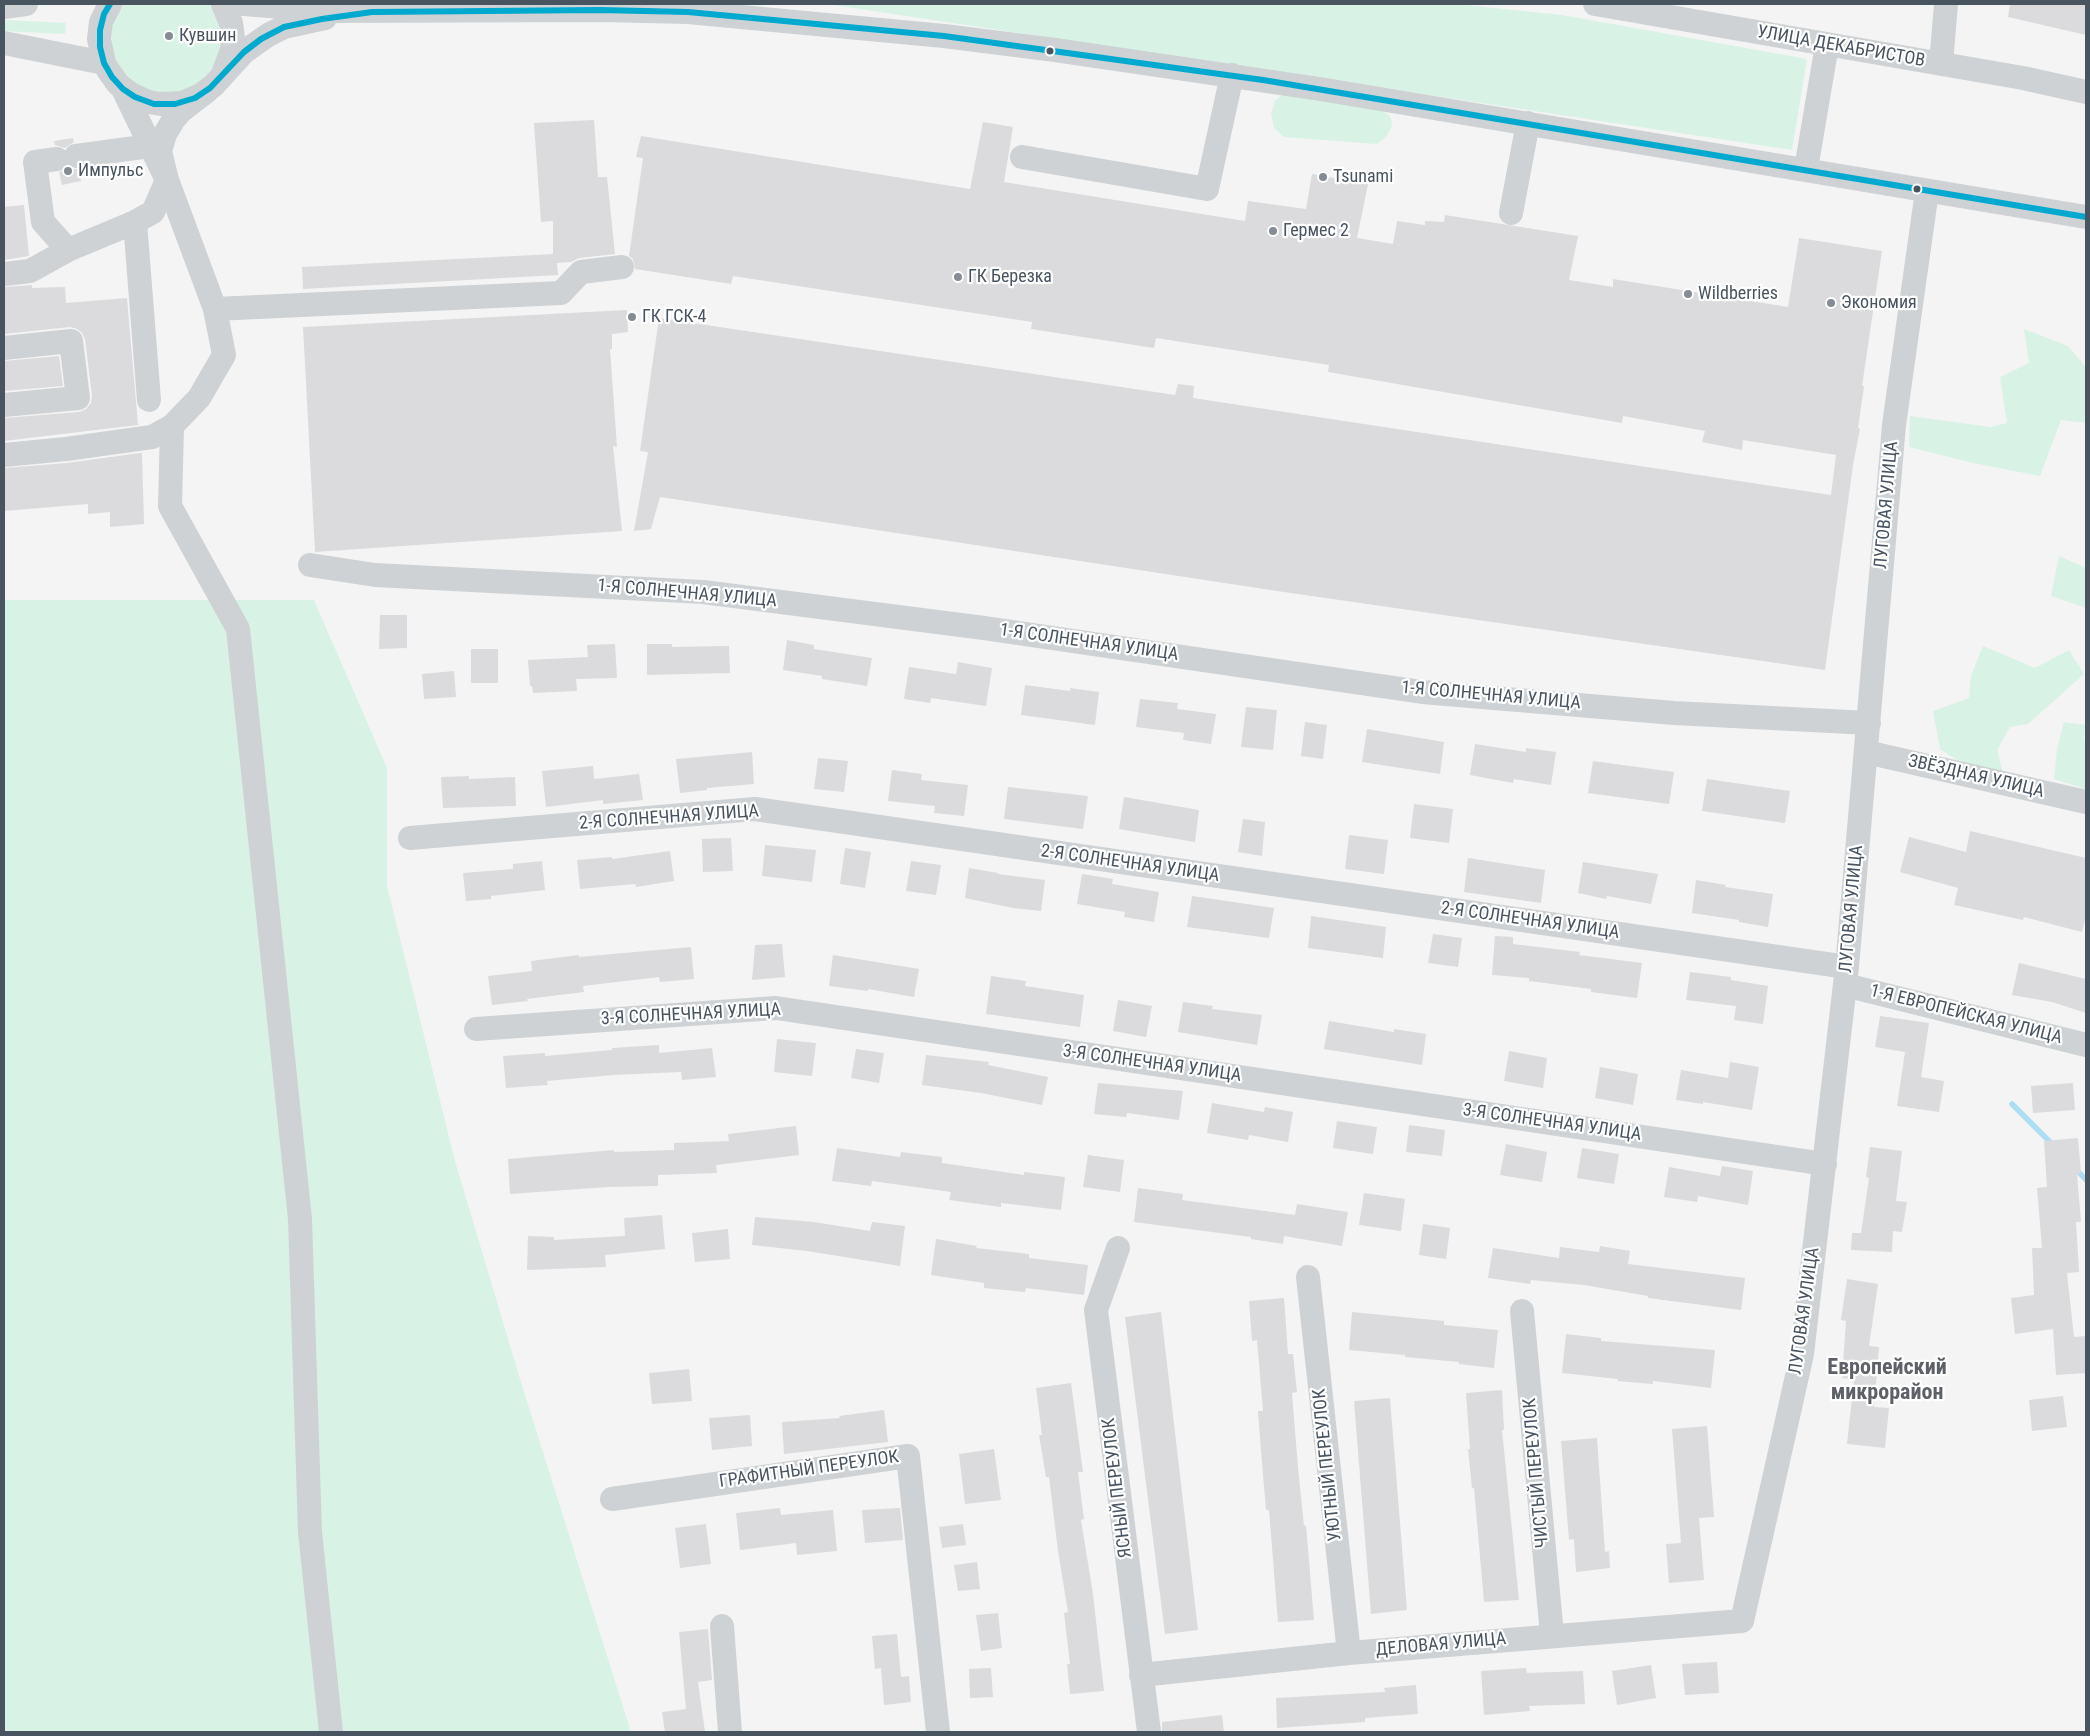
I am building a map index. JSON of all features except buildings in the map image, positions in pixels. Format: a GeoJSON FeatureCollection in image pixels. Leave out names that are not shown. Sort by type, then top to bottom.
{"type":"FeatureCollection","features":[{"type":"Feature","properties":{"kind":"street"},"geometry":{"type":"LineString","coordinates":[[4,7],[26,4]]}},
{"type":"Feature","properties":{"kind":"street"},"geometry":{"type":"LineString","coordinates":[[4,455],[66,449],[152,437],[172,426],[199,398],[224,355],[215,309],[167,180],[123,89],[112,77],[104,63],[100,47],[100,30],[104,14],[110,4]]}},
{"type":"Feature","properties":{"kind":"street"},"geometry":{"type":"LineString","coordinates":[[123,89],[148,102],[168,105],[189,101],[215,83],[228,63],[233,37],[231,23],[223,4]]}},
{"type":"Feature","properties":{"kind":"street"},"geometry":{"type":"LineString","coordinates":[[244,4],[372,12],[600,10],[688,12],[944,36],[1232,75],[2086,217]]}},
{"type":"Feature","properties":{"kind":"street","name":"УЛИЦА ДЕКАБРИСТОВ"},"geometry":{"type":"LineString","coordinates":[[1595,4],[2023,78],[2086,92]]}},
{"type":"Feature","properties":{"kind":"street"},"geometry":{"type":"LineString","coordinates":[[1941,64],[1946,4]]}},
{"type":"Feature","properties":{"kind":"street"},"geometry":{"type":"LineString","coordinates":[[4,274],[30,271],[68,250],[135,222],[153,212],[167,180],[160,151],[165,134],[181,111],[215,83],[251,46],[275,31],[305,22],[372,12]]}},
{"type":"Feature","properties":{"kind":"street"},"geometry":{"type":"LineString","coordinates":[[4,43],[104,63]]}},
{"type":"Feature","properties":{"kind":"street"},"geometry":{"type":"LineString","coordinates":[[1806,169],[1827,45]]}},
{"type":"Feature","properties":{"kind":"street"},"geometry":{"type":"LineString","coordinates":[[1022,157],[1207,189],[1232,75]]}},
{"type":"Feature","properties":{"kind":"street"},"geometry":{"type":"LineString","coordinates":[[1511,213],[1528,123]]}},
{"type":"Feature","properties":{"kind":"street"},"geometry":{"type":"LineString","coordinates":[[68,250],[43,222],[35,162],[150,146]]}},
{"type":"Feature","properties":{"kind":"street","name":"ЛУГОВАЯ УЛИЦА"},"geometry":{"type":"LineString","coordinates":[[1742,1621],[1802,1354],[1846,976],[1894,425],[1927,191]]}},
{"type":"Feature","properties":{"kind":"street"},"geometry":{"type":"LineString","coordinates":[[135,222],[149,400]]}},
{"type":"Feature","properties":{"kind":"street"},"geometry":{"type":"LineString","coordinates":[[215,309],[561,292],[581,272],[622,267]]}},
{"type":"Feature","properties":{"kind":"street"},"geometry":{"type":"LineString","coordinates":[[4,348],[71,341],[78,398],[4,405]]}},
{"type":"Feature","properties":{"kind":"street"},"geometry":{"type":"LineString","coordinates":[[172,426],[170,506],[238,629],[300,1219],[310,1532],[331,1732]]}},
{"type":"Feature","properties":{"kind":"street","name":"1-Я СОЛНЕЧНАЯ УЛИЦА"},"geometry":{"type":"LineString","coordinates":[[310,565],[375,575],[704,592],[984,628],[1422,692],[1674,713],[1869,723]]}},
{"type":"Feature","properties":{"kind":"street","name":"ЗВЁЗДНАЯ УЛИЦА"},"geometry":{"type":"LineString","coordinates":[[1866,752],[2086,802]]}},
{"type":"Feature","properties":{"kind":"street","name":"2-Я СОЛНЕЧНАЯ УЛИЦА"},"geometry":{"type":"LineString","coordinates":[[410,838],[755,809],[1846,976]]}},
{"type":"Feature","properties":{"kind":"street","name":"1-Я ЕВРОПЕЙСКАЯ УЛИЦА"},"geometry":{"type":"LineString","coordinates":[[1846,976],[2086,1045]]}},
{"type":"Feature","properties":{"kind":"street","name":"3-Я СОЛНЕЧНАЯ УЛИЦА"},"geometry":{"type":"LineString","coordinates":[[476,1029],[776,1008],[1825,1164]]}},
{"type":"Feature","properties":{"kind":"street","name":"ЯСНЫЙ ПЕРЕУЛОК"},"geometry":{"type":"LineString","coordinates":[[1118,1248],[1096,1310],[1149,1732]]}},
{"type":"Feature","properties":{"kind":"street","name":"УЮТНЫЙ ПЕРЕУЛОК"},"geometry":{"type":"LineString","coordinates":[[1308,1277],[1349,1652]]}},
{"type":"Feature","properties":{"kind":"street","name":"ЧИСТЫЙ ПЕРЕУЛОК"},"geometry":{"type":"LineString","coordinates":[[1522,1311],[1552,1635]]}},
{"type":"Feature","properties":{"kind":"street","name":"ГРАФИТНЫЙ ПЕРЕУЛОК"},"geometry":{"type":"LineString","coordinates":[[612,1499],[908,1456],[938,1732]]}},
{"type":"Feature","properties":{"kind":"street","name":"ДЕЛОВАЯ УЛИЦА"},"geometry":{"type":"LineString","coordinates":[[1141,1675],[1349,1652],[1742,1621]]}},
{"type":"Feature","properties":{"kind":"street"},"geometry":{"type":"LineString","coordinates":[[722,1626],[730,1732]]}},
{"type":"Feature","properties":{"kind":"green space"},"geometry":{"type":"Polygon","coordinates":[[[123,4],[212,4],[219,15],[224,41],[216,66],[198,85],[173,94],[148,91],[137,85],[127,77],[114,55],[112,30],[115,17],[123,4]]]}},
{"type":"Feature","properties":{"kind":"green space"},"geometry":{"type":"Polygon","coordinates":[[[827,4],[1455,4],[1562,15],[1807,59],[1792,150],[827,4]]]}},
{"type":"Feature","properties":{"kind":"green space"},"geometry":{"type":"Polygon","coordinates":[[[4,20],[66,23],[65,34],[4,31],[4,20]]]}},
{"type":"Feature","properties":{"kind":"green space"},"geometry":{"type":"Polygon","coordinates":[[[1283,94],[1381,110],[1389,115],[1392,122],[1391,128],[1386,137],[1377,144],[1284,137],[1274,128],[1271,114],[1275,101],[1283,94]]]}},
{"type":"Feature","properties":{"kind":"green space"},"geometry":{"type":"Polygon","coordinates":[[[2024,329],[2068,346],[2086,367],[2086,423],[2061,420],[2040,476],[1973,463],[1909,447],[1910,416],[1991,427],[2007,423],[2000,377],[2029,363],[2024,329]]]}},
{"type":"Feature","properties":{"kind":"green space"},"geometry":{"type":"Polygon","coordinates":[[[2059,556],[2086,568],[2086,608],[2051,596],[2059,556]]]}},
{"type":"Feature","properties":{"kind":"green space"},"geometry":{"type":"Polygon","coordinates":[[[4,600],[314,600],[387,768],[387,886],[455,1161],[520,1379],[631,1732],[4,1732],[4,600]]]}},
{"type":"Feature","properties":{"kind":"green space"},"geometry":{"type":"Polygon","coordinates":[[[1983,646],[2035,668],[2069,650],[2084,674],[2028,724],[2010,727],[1997,750],[2003,773],[1972,770],[1940,749],[1933,711],[1969,698],[1971,676],[1983,646]]]}},
{"type":"Feature","properties":{"kind":"green space"},"geometry":{"type":"Polygon","coordinates":[[[2064,722],[2086,725],[2084,740],[2086,741],[2086,789],[2054,779],[2057,749],[2064,722]]]}},
{"type":"Feature","properties":{"kind":"waterway"},"geometry":{"type":"LineString","coordinates":[[2012,1104],[2053,1145]]}},
{"type":"Feature","properties":{"kind":"waterway"},"geometry":{"type":"LineString","coordinates":[[2075,1168],[2086,1180]]}},
{"type":"Feature","properties":{"kind":"transit line"},"geometry":{"type":"LineString","coordinates":[[110,4],[104,14],[100,30],[100,47],[104,63],[112,77],[123,89],[135,97],[154,104],[175,104],[195,98],[210,88],[244,52],[261,39],[284,27],[322,19],[372,12],[600,10],[688,12],[944,36],[1263,80],[2086,217]]}},
{"type":"Feature","properties":{"kind":"place","name":"Кувшин"},"geometry":{"type":"Point","coordinates":[169,36]}},
{"type":"Feature","properties":{"kind":"place","name":"Импульс"},"geometry":{"type":"Point","coordinates":[68,171]}},
{"type":"Feature","properties":{"kind":"place","name":"Tsunami"},"geometry":{"type":"Point","coordinates":[1323,177]}},
{"type":"Feature","properties":{"kind":"place","name":"Гермес 2"},"geometry":{"type":"Point","coordinates":[1273,231]}},
{"type":"Feature","properties":{"kind":"place","name":"ГК Березка"},"geometry":{"type":"Point","coordinates":[958,277]}},
{"type":"Feature","properties":{"kind":"place","name":"Wildberries"},"geometry":{"type":"Point","coordinates":[1688,294]}},
{"type":"Feature","properties":{"kind":"place","name":"Экономия"},"geometry":{"type":"Point","coordinates":[1831,303]}},
{"type":"Feature","properties":{"kind":"place","name":"ГК ГСК-4"},"geometry":{"type":"Point","coordinates":[632,317]}},
{"type":"Feature","properties":{"kind":"district","name":"Европейский микрорайон"},"geometry":{"type":"Point","coordinates":[1887,1380]}}]}
